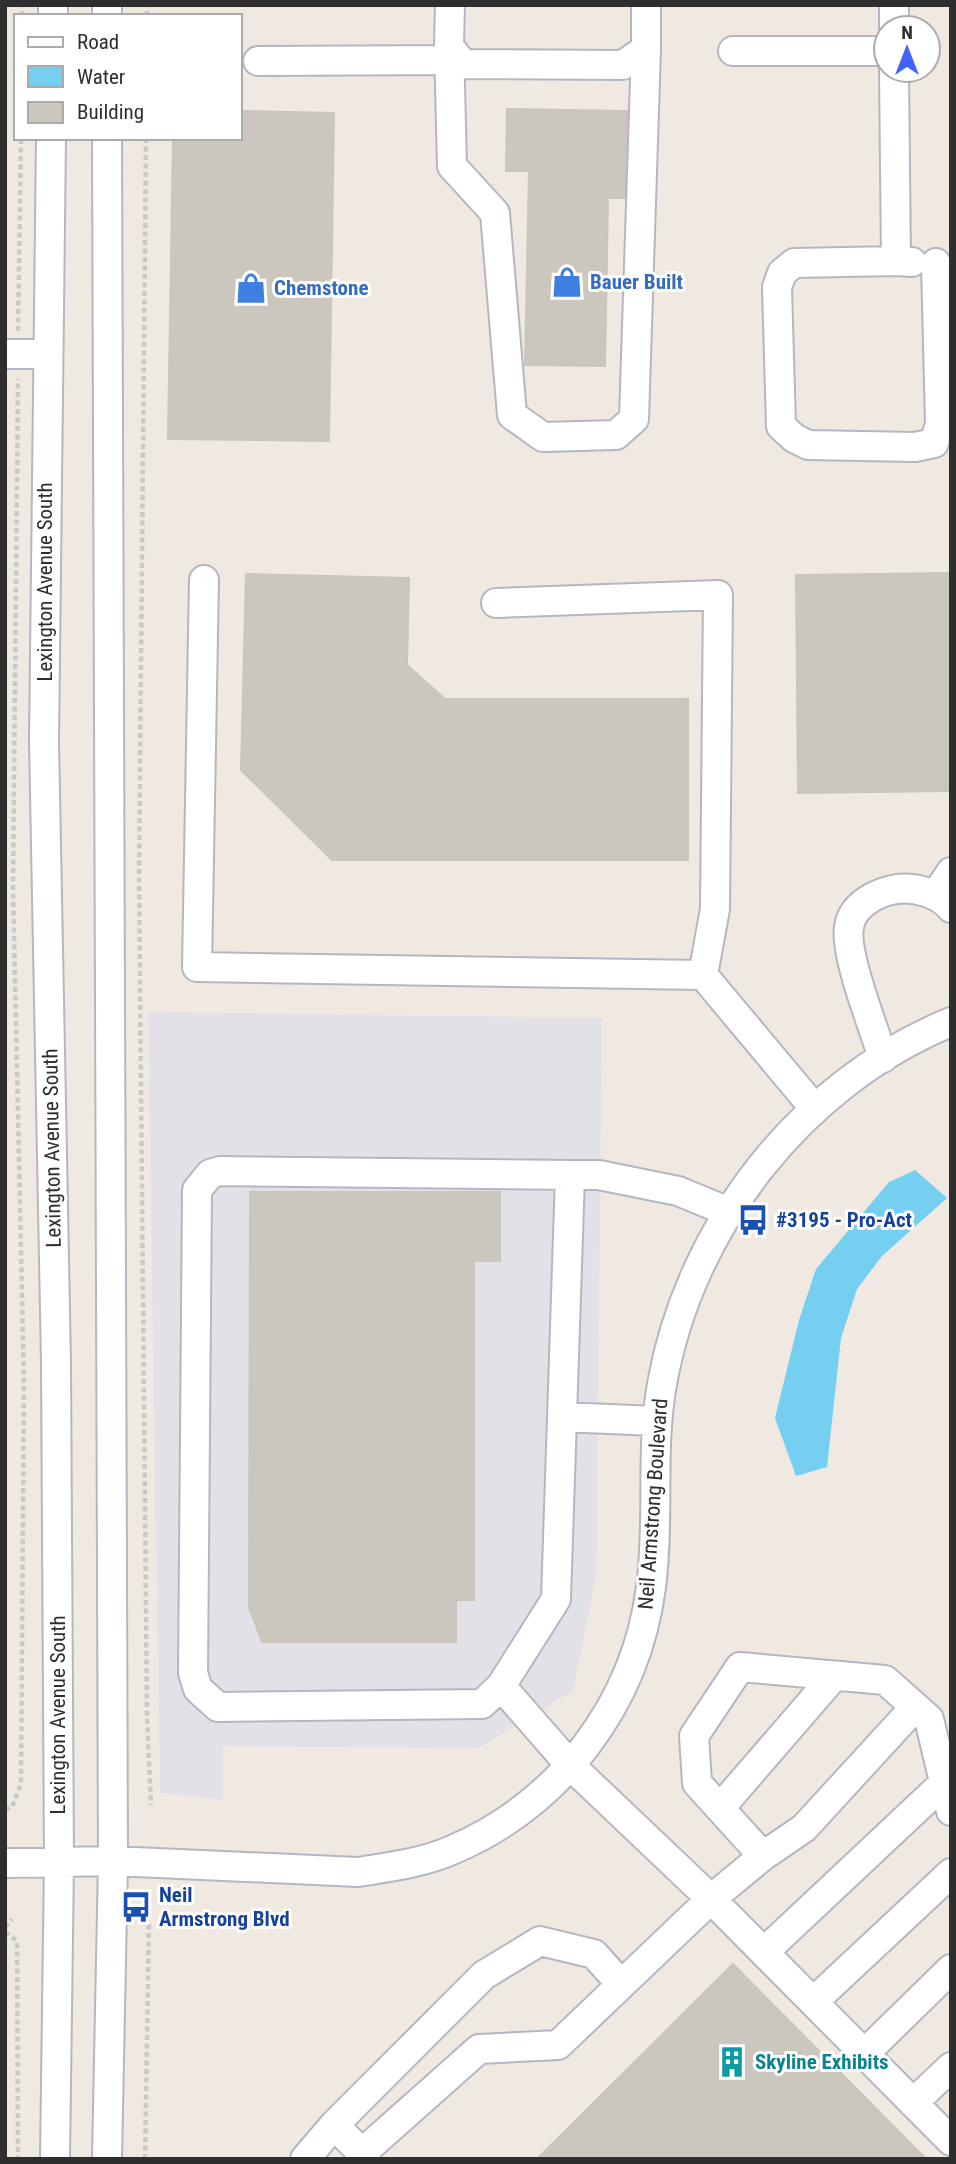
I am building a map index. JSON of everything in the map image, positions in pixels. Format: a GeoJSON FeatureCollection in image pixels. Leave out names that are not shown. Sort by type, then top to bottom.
{"type":"FeatureCollection","features":[{"type":"Feature","properties":{"kind":"street"},"geometry":{"type":"LineString","coordinates":[[450,5],[448,53],[452,166],[495,213],[512,415],[543,437],[616,435],[634,419],[646,5]]}},
{"type":"Feature","properties":{"kind":"street"},"geometry":{"type":"LineString","coordinates":[[258,61],[448,53],[463,64],[623,65],[646,50]]}},
{"type":"Feature","properties":{"kind":"street"},"geometry":{"type":"LineString","coordinates":[[733,51],[872,51]]}},
{"type":"Feature","properties":{"kind":"street"},"geometry":{"type":"LineString","coordinates":[[894,84],[896,261]]}},
{"type":"Feature","properties":{"kind":"street","name":"Lexington Avenue South"},"geometry":{"type":"LineString","coordinates":[[51,140],[44,741],[56,1350],[59,1862],[55,2159]]}},
{"type":"Feature","properties":{"kind":"street"},"geometry":{"type":"LineString","coordinates":[[107,140],[113,1861],[107,2159]]}},
{"type":"Feature","properties":{"kind":"street"},"geometry":{"type":"LineString","coordinates":[[896,261],[944,264],[940,424],[942,444],[915,447],[808,445],[794,438],[781,426],[778,287],[782,273],[794,263],[896,261]]}},
{"type":"Feature","properties":{"kind":"street"},"geometry":{"type":"LineString","coordinates":[[12,354],[47,354]]}},
{"type":"Feature","properties":{"kind":"street"},"geometry":{"type":"LineString","coordinates":[[204,580],[197,967],[703,975],[815,1109]]}},
{"type":"Feature","properties":{"kind":"street"},"geometry":{"type":"LineString","coordinates":[[496,603],[718,595],[715,909],[703,975]]}},
{"type":"Feature","properties":{"kind":"street"},"geometry":{"type":"LineString","coordinates":[[883,1058],[852,962],[848,938],[853,914],[863,904],[890,890],[904,888],[921,890],[943,902],[951,872]]}},
{"type":"Feature","properties":{"kind":"street","name":"Neil Armstrong Boulevard"},"geometry":{"type":"LineString","coordinates":[[5,1863],[113,1861],[358,1872],[392,1867],[451,1851],[507,1821],[533,1801],[570,1765],[598,1731],[628,1676],[647,1616],[653,1554],[656,1421],[672,1341],[702,1260],[729,1212],[771,1153],[815,1109],[858,1074],[883,1058],[951,1022]]}},
{"type":"Feature","properties":{"kind":"street"},"geometry":{"type":"LineString","coordinates":[[569,1175],[556,1598],[501,1685],[482,1704],[218,1707],[198,1689],[193,1673],[197,1190],[210,1174],[220,1171],[599,1175],[678,1191],[729,1212]]}},
{"type":"Feature","properties":{"kind":"street"},"geometry":{"type":"LineString","coordinates":[[562,1417],[656,1421]]}},
{"type":"Feature","properties":{"kind":"street"},"geometry":{"type":"LineString","coordinates":[[763,1856],[697,1783],[694,1736],[740,1667],[885,1680],[929,1719],[951,1811]]}},
{"type":"Feature","properties":{"kind":"street"},"geometry":{"type":"LineString","coordinates":[[720,1808],[834,1676]]}},
{"type":"Feature","properties":{"kind":"street"},"geometry":{"type":"LineString","coordinates":[[501,1685],[570,1765],[711,1899],[951,2141]]}},
{"type":"Feature","properties":{"kind":"street"},"geometry":{"type":"LineString","coordinates":[[334,2125],[362,2153],[479,2049],[558,2045],[711,1899],[763,1856],[804,1828],[915,1707]]}},
{"type":"Feature","properties":{"kind":"street"},"geometry":{"type":"LineString","coordinates":[[764,1952],[944,1783]]}},
{"type":"Feature","properties":{"kind":"street"},"geometry":{"type":"LineString","coordinates":[[813,2003],[951,1872]]}},
{"type":"Feature","properties":{"kind":"street"},"geometry":{"type":"LineString","coordinates":[[305,2159],[334,2125],[485,1975],[540,1941],[594,1954],[621,1984]]}},
{"type":"Feature","properties":{"kind":"street"},"geometry":{"type":"LineString","coordinates":[[864,2054],[951,1969]]}},
{"type":"Feature","properties":{"kind":"street"},"geometry":{"type":"LineString","coordinates":[[913,2103],[951,2067]]}},
{"type":"Feature","properties":{"kind":"path"},"geometry":{"type":"LineString","coordinates":[[5,1810],[12,1807],[21,1784],[24,1385],[13,887],[12,354],[21,140]]}},
{"type":"Feature","properties":{"kind":"path"},"geometry":{"type":"LineString","coordinates":[[146,140],[139,889],[146,1703],[150,1805]]}},
{"type":"Feature","properties":{"kind":"path"},"geometry":{"type":"LineString","coordinates":[[5,1927],[12,1919]]}},
{"type":"Feature","properties":{"kind":"path"},"geometry":{"type":"LineString","coordinates":[[145,2159],[149,1923]]}},
{"type":"Feature","properties":{"kind":"path"},"geometry":{"type":"LineString","coordinates":[[5,1933],[17,1941],[18,2159]]}},
{"type":"Feature","properties":{"kind":"shaded area"},"geometry":{"type":"Polygon","coordinates":[[[148,1012],[602,1018],[596,1576],[573,1691],[479,1748],[223,1746],[223,1800],[160,1793],[148,1012]]]}},
{"type":"Feature","properties":{"kind":"water"},"geometry":{"type":"Polygon","coordinates":[[[915,1170],[947,1198],[882,1256],[857,1289],[841,1338],[827,1467],[796,1476],[775,1418],[799,1320],[816,1269],[889,1182],[915,1170]]]}},
{"type":"Feature","properties":{"kind":"building","name":"Bauer Built"},"geometry":{"type":"Polygon","coordinates":[[[507,109],[627,111],[625,198],[608,198],[605,366],[525,365],[529,171],[506,171],[507,109]]]}},
{"type":"Feature","properties":{"kind":"building","name":"Chemstone"},"geometry":{"type":"Polygon","coordinates":[[[242,111],[334,113],[329,441],[168,439],[173,140],[242,140],[242,111]]]}},
{"type":"Feature","properties":{"kind":"building"},"geometry":{"type":"Polygon","coordinates":[[[951,573],[951,791],[798,793],[796,575],[951,573]]]}},
{"type":"Feature","properties":{"kind":"building"},"geometry":{"type":"Polygon","coordinates":[[[246,574],[409,578],[407,665],[445,699],[688,699],[688,860],[332,860],[241,770],[246,574]]]}},
{"type":"Feature","properties":{"kind":"building"},"geometry":{"type":"Polygon","coordinates":[[[250,1192],[500,1192],[500,1261],[474,1261],[474,1600],[456,1600],[456,1642],[262,1642],[249,1607],[250,1192]]]}},
{"type":"Feature","properties":{"kind":"building","name":"Skyline Exhibits"},"geometry":{"type":"Polygon","coordinates":[[[733,1964],[926,2159],[537,2159],[733,1964]]]}},
{"type":"Feature","properties":{"kind":"place","name":"Bauer Built"},"geometry":{"type":"Point","coordinates":[567,282]}},
{"type":"Feature","properties":{"kind":"place","name":"Chemstone"},"geometry":{"type":"Point","coordinates":[251,288]}},
{"type":"Feature","properties":{"kind":"place","name":"#3195 - Pro-Act"},"geometry":{"type":"Point","coordinates":[753,1220]}},
{"type":"Feature","properties":{"kind":"place","name":"Neil Armstrong Blvd"},"geometry":{"type":"Point","coordinates":[136,1907]}},
{"type":"Feature","properties":{"kind":"place","name":"Skyline Exhibits"},"geometry":{"type":"Point","coordinates":[732,2062]}}]}
